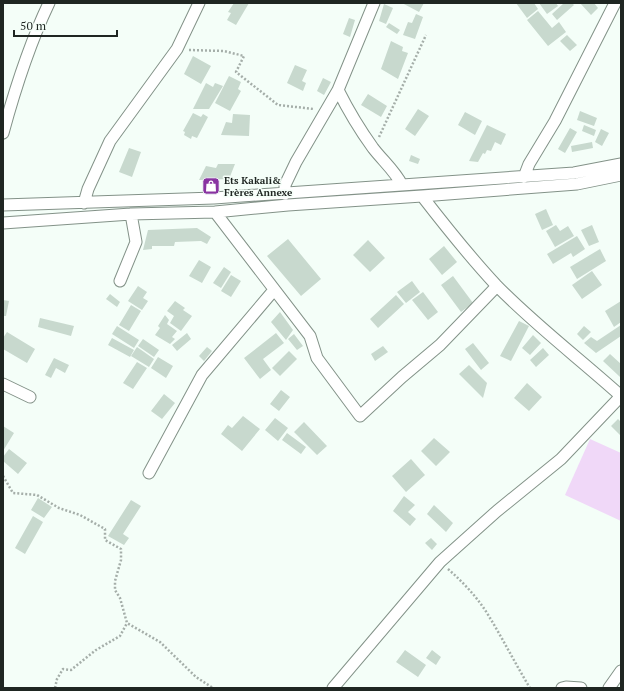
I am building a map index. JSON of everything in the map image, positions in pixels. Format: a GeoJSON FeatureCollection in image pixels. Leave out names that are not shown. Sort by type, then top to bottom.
{"type":"FeatureCollection","features":[{"type":"Feature","properties":{"kind":"street"},"geometry":{"type":"LineString","coordinates":[[3,133],[15,91],[41,18],[49,3]]}},
{"type":"Feature","properties":{"kind":"street"},"geometry":{"type":"LineString","coordinates":[[84,203],[88,189],[110,141],[177,49],[199,3]]}},
{"type":"Feature","properties":{"kind":"street"},"geometry":{"type":"LineString","coordinates":[[284,194],[285,185],[296,162],[338,90],[374,3]]}},
{"type":"Feature","properties":{"kind":"street"},"geometry":{"type":"LineString","coordinates":[[524,177],[529,164],[555,121],[615,3]]}},
{"type":"Feature","properties":{"kind":"street"},"geometry":{"type":"LineString","coordinates":[[338,90],[347,110],[374,148],[398,177],[402,185]]}},
{"type":"Feature","properties":{"kind":"street"},"geometry":{"type":"LineString","coordinates":[[3,205],[214,198],[284,194],[574,173],[621,164]]}},
{"type":"Feature","properties":{"kind":"street"},"geometry":{"type":"LineString","coordinates":[[3,223],[131,214],[215,212],[288,205],[577,184],[621,175]]}},
{"type":"Feature","properties":{"kind":"street"},"geometry":{"type":"LineString","coordinates":[[333,688],[440,562],[497,511],[561,459],[621,396],[581,361],[555,341],[497,286],[463,248],[422,196]]}},
{"type":"Feature","properties":{"kind":"street"},"geometry":{"type":"LineString","coordinates":[[215,212],[310,336],[317,358],[360,416],[402,377],[440,345],[497,286]]}},
{"type":"Feature","properties":{"kind":"street"},"geometry":{"type":"LineString","coordinates":[[120,281],[136,242],[131,214]]}},
{"type":"Feature","properties":{"kind":"street"},"geometry":{"type":"LineString","coordinates":[[149,473],[202,375],[274,290]]}},
{"type":"Feature","properties":{"kind":"street"},"geometry":{"type":"LineString","coordinates":[[3,384],[30,397]]}},
{"type":"Feature","properties":{"kind":"street"},"geometry":{"type":"LineString","coordinates":[[609,688],[621,671]]}},
{"type":"Feature","properties":{"kind":"street"},"geometry":{"type":"LineString","coordinates":[[562,688],[581,688]]}},
{"type":"Feature","properties":{"kind":"path"},"geometry":{"type":"LineString","coordinates":[[374,148],[426,35]]}},
{"type":"Feature","properties":{"kind":"path"},"geometry":{"type":"LineString","coordinates":[[177,49],[200,52],[224,51],[244,56],[236,72],[278,105],[325,110]]}},
{"type":"Feature","properties":{"kind":"path"},"geometry":{"type":"LineString","coordinates":[[3,476],[13,493],[37,495],[59,508],[80,515],[105,529],[105,540],[121,550],[121,560],[115,581],[115,590],[122,604],[127,624],[120,636],[96,650],[71,670],[63,669],[57,679],[55,688]]}},
{"type":"Feature","properties":{"kind":"path"},"geometry":{"type":"LineString","coordinates":[[440,562],[466,586],[490,617],[516,666],[530,688]]}},
{"type":"Feature","properties":{"kind":"path"},"geometry":{"type":"LineString","coordinates":[[127,624],[160,642],[196,677],[213,688]]}},
{"type":"Feature","properties":{"kind":"shaded area"},"geometry":{"type":"Polygon","coordinates":[[[590,439],[621,453],[621,521],[565,495],[590,439]]]}},
{"type":"Feature","properties":{"kind":"building"},"geometry":{"type":"Polygon","coordinates":[[[234,3],[249,3],[236,25],[227,20],[231,13],[228,12],[234,3]]]}},
{"type":"Feature","properties":{"kind":"building"},"geometry":{"type":"Polygon","coordinates":[[[402,3],[424,3],[419,12],[402,3]]]}},
{"type":"Feature","properties":{"kind":"building"},"geometry":{"type":"Polygon","coordinates":[[[516,3],[534,3],[538,9],[527,18],[516,3]]]}},
{"type":"Feature","properties":{"kind":"building"},"geometry":{"type":"Polygon","coordinates":[[[539,3],[556,3],[558,6],[547,14],[539,3]]]}},
{"type":"Feature","properties":{"kind":"building"},"geometry":{"type":"Polygon","coordinates":[[[564,3],[572,3],[574,5],[557,20],[552,14],[564,3]]]}},
{"type":"Feature","properties":{"kind":"building"},"geometry":{"type":"Polygon","coordinates":[[[580,3],[594,3],[598,8],[591,15],[580,3]]]}},
{"type":"Feature","properties":{"kind":"building"},"geometry":{"type":"Polygon","coordinates":[[[384,4],[393,8],[386,24],[379,21],[384,4]]]}},
{"type":"Feature","properties":{"kind":"building"},"geometry":{"type":"Polygon","coordinates":[[[538,11],[552,28],[559,22],[566,32],[548,46],[527,20],[538,11]]]}},
{"type":"Feature","properties":{"kind":"building"},"geometry":{"type":"Polygon","coordinates":[[[416,14],[423,17],[415,39],[403,35],[408,22],[412,23],[416,14]]]}},
{"type":"Feature","properties":{"kind":"building"},"geometry":{"type":"Polygon","coordinates":[[[349,18],[355,20],[350,37],[343,34],[349,18]]]}},
{"type":"Feature","properties":{"kind":"building"},"geometry":{"type":"Polygon","coordinates":[[[389,23],[400,30],[397,34],[386,27],[389,23]]]}},
{"type":"Feature","properties":{"kind":"building"},"geometry":{"type":"Polygon","coordinates":[[[567,35],[577,45],[570,51],[560,41],[567,35]]]}},
{"type":"Feature","properties":{"kind":"building"},"geometry":{"type":"Polygon","coordinates":[[[391,41],[403,47],[402,51],[408,53],[398,79],[381,69],[391,41]]]}},
{"type":"Feature","properties":{"kind":"building"},"geometry":{"type":"Polygon","coordinates":[[[193,56],[211,66],[201,84],[184,74],[193,56]]]}},
{"type":"Feature","properties":{"kind":"building"},"geometry":{"type":"Polygon","coordinates":[[[295,65],[307,70],[302,81],[306,83],[303,91],[287,83],[295,65]]]}},
{"type":"Feature","properties":{"kind":"building"},"geometry":{"type":"Polygon","coordinates":[[[229,76],[241,82],[238,89],[241,91],[230,111],[215,103],[229,76]]]}},
{"type":"Feature","properties":{"kind":"building"},"geometry":{"type":"Polygon","coordinates":[[[323,78],[331,82],[324,95],[317,91],[323,78]]]}},
{"type":"Feature","properties":{"kind":"building"},"geometry":{"type":"Polygon","coordinates":[[[206,83],[213,87],[215,83],[223,86],[209,109],[193,109],[206,83]]]}},
{"type":"Feature","properties":{"kind":"building"},"geometry":{"type":"Polygon","coordinates":[[[368,94],[387,106],[381,117],[361,105],[368,94]]]}},
{"type":"Feature","properties":{"kind":"building"},"geometry":{"type":"Polygon","coordinates":[[[418,109],[429,116],[415,136],[405,129],[418,109]]]}},
{"type":"Feature","properties":{"kind":"building"},"geometry":{"type":"Polygon","coordinates":[[[580,111],[597,118],[594,126],[577,120],[580,111]]]}},
{"type":"Feature","properties":{"kind":"building"},"geometry":{"type":"Polygon","coordinates":[[[465,112],[482,121],[475,135],[458,125],[465,112]]]}},
{"type":"Feature","properties":{"kind":"building"},"geometry":{"type":"Polygon","coordinates":[[[193,113],[201,117],[203,114],[208,117],[197,138],[192,136],[191,139],[184,135],[185,132],[183,131],[193,113]]]}},
{"type":"Feature","properties":{"kind":"building"},"geometry":{"type":"Polygon","coordinates":[[[233,114],[250,115],[249,136],[221,135],[226,122],[232,123],[233,114]]]}},
{"type":"Feature","properties":{"kind":"building"},"geometry":{"type":"Polygon","coordinates":[[[487,125],[506,134],[501,145],[495,142],[491,151],[487,150],[485,154],[483,153],[478,162],[469,161],[487,125]]]}},
{"type":"Feature","properties":{"kind":"building"},"geometry":{"type":"Polygon","coordinates":[[[584,125],[596,130],[594,136],[582,131],[584,125]]]}},
{"type":"Feature","properties":{"kind":"building"},"geometry":{"type":"Polygon","coordinates":[[[570,128],[577,132],[565,153],[558,149],[570,128]]]}},
{"type":"Feature","properties":{"kind":"building"},"geometry":{"type":"Polygon","coordinates":[[[601,129],[609,133],[602,146],[595,142],[601,129]]]}},
{"type":"Feature","properties":{"kind":"building"},"geometry":{"type":"Polygon","coordinates":[[[592,142],[593,148],[572,152],[571,146],[592,142]]]}},
{"type":"Feature","properties":{"kind":"building"},"geometry":{"type":"Polygon","coordinates":[[[129,148],[141,152],[132,177],[119,172],[129,148]]]}},
{"type":"Feature","properties":{"kind":"building"},"geometry":{"type":"Polygon","coordinates":[[[411,155],[420,159],[418,164],[409,161],[411,155]]]}},
{"type":"Feature","properties":{"kind":"building"},"geometry":{"type":"Polygon","coordinates":[[[218,164],[235,164],[229,179],[199,180],[206,166],[216,168],[218,164]]]}},
{"type":"Feature","properties":{"kind":"building"},"geometry":{"type":"Polygon","coordinates":[[[546,209],[553,225],[542,230],[535,214],[546,209]]]}},
{"type":"Feature","properties":{"kind":"building"},"geometry":{"type":"Polygon","coordinates":[[[556,225],[560,231],[568,226],[574,236],[555,247],[546,231],[556,225]]]}},
{"type":"Feature","properties":{"kind":"building"},"geometry":{"type":"Polygon","coordinates":[[[592,225],[599,242],[589,246],[581,230],[592,225]]]}},
{"type":"Feature","properties":{"kind":"building"},"geometry":{"type":"Polygon","coordinates":[[[197,228],[211,237],[207,244],[201,241],[175,242],[174,246],[152,246],[152,249],[143,250],[148,230],[197,228]]]}},
{"type":"Feature","properties":{"kind":"building"},"geometry":{"type":"Polygon","coordinates":[[[577,236],[585,249],[573,257],[571,253],[553,264],[547,254],[577,236]]]}},
{"type":"Feature","properties":{"kind":"building"},"geometry":{"type":"Polygon","coordinates":[[[288,239],[321,279],[301,296],[267,256],[288,239]]]}},
{"type":"Feature","properties":{"kind":"building"},"geometry":{"type":"Polygon","coordinates":[[[368,240],[385,258],[370,272],[353,255],[368,240]]]}},
{"type":"Feature","properties":{"kind":"building"},"geometry":{"type":"Polygon","coordinates":[[[444,246],[457,262],[442,275],[429,259],[444,246]]]}},
{"type":"Feature","properties":{"kind":"building"},"geometry":{"type":"Polygon","coordinates":[[[600,249],[606,261],[577,279],[570,267],[600,249]]]}},
{"type":"Feature","properties":{"kind":"building"},"geometry":{"type":"Polygon","coordinates":[[[199,260],[211,267],[202,283],[189,276],[199,260]]]}},
{"type":"Feature","properties":{"kind":"building"},"geometry":{"type":"Polygon","coordinates":[[[224,267],[231,272],[221,288],[213,283],[224,267]]]}},
{"type":"Feature","properties":{"kind":"building"},"geometry":{"type":"Polygon","coordinates":[[[592,271],[602,285],[582,299],[572,285],[592,271]]]}},
{"type":"Feature","properties":{"kind":"building"},"geometry":{"type":"Polygon","coordinates":[[[231,275],[241,281],[231,297],[221,291],[231,275]]]}},
{"type":"Feature","properties":{"kind":"building"},"geometry":{"type":"Polygon","coordinates":[[[453,276],[473,303],[461,312],[441,285],[453,276]]]}},
{"type":"Feature","properties":{"kind":"building"},"geometry":{"type":"Polygon","coordinates":[[[412,281],[420,292],[406,303],[397,292],[412,281]]]}},
{"type":"Feature","properties":{"kind":"building"},"geometry":{"type":"Polygon","coordinates":[[[138,286],[147,292],[143,298],[148,301],[142,310],[128,301],[138,286]]]}},
{"type":"Feature","properties":{"kind":"building"},"geometry":{"type":"Polygon","coordinates":[[[423,292],[438,312],[428,320],[412,300],[423,292]]]}},
{"type":"Feature","properties":{"kind":"building"},"geometry":{"type":"Polygon","coordinates":[[[110,294],[120,302],[117,307],[106,299],[110,294]]]}},
{"type":"Feature","properties":{"kind":"building"},"geometry":{"type":"Polygon","coordinates":[[[396,295],[404,304],[378,328],[370,319],[396,295]]]}},
{"type":"Feature","properties":{"kind":"building"},"geometry":{"type":"Polygon","coordinates":[[[3,300],[9,301],[6,316],[3,316],[3,300]]]}},
{"type":"Feature","properties":{"kind":"building"},"geometry":{"type":"Polygon","coordinates":[[[175,301],[185,308],[183,310],[192,316],[181,331],[170,323],[174,316],[167,311],[175,301]]]}},
{"type":"Feature","properties":{"kind":"building"},"geometry":{"type":"Polygon","coordinates":[[[621,301],[621,322],[614,327],[605,311],[621,301]]]}},
{"type":"Feature","properties":{"kind":"building"},"geometry":{"type":"Polygon","coordinates":[[[131,305],[141,311],[129,331],[119,325],[131,305]]]}},
{"type":"Feature","properties":{"kind":"building"},"geometry":{"type":"Polygon","coordinates":[[[280,312],[293,330],[286,340],[271,322],[280,312]]]}},
{"type":"Feature","properties":{"kind":"building"},"geometry":{"type":"Polygon","coordinates":[[[165,315],[169,320],[167,324],[177,331],[172,337],[175,339],[170,344],[155,335],[160,328],[158,326],[165,315]]]}},
{"type":"Feature","properties":{"kind":"building"},"geometry":{"type":"Polygon","coordinates":[[[40,318],[74,326],[71,336],[38,327],[40,318]]]}},
{"type":"Feature","properties":{"kind":"building"},"geometry":{"type":"Polygon","coordinates":[[[519,321],[529,326],[511,361],[500,356],[519,321]]]}},
{"type":"Feature","properties":{"kind":"building"},"geometry":{"type":"Polygon","coordinates":[[[621,325],[621,336],[596,353],[584,343],[591,337],[597,341],[621,325]]]}},
{"type":"Feature","properties":{"kind":"building"},"geometry":{"type":"Polygon","coordinates":[[[117,326],[139,340],[134,348],[112,334],[117,326]]]}},
{"type":"Feature","properties":{"kind":"building"},"geometry":{"type":"Polygon","coordinates":[[[584,326],[591,332],[583,340],[577,334],[584,326]]]}},
{"type":"Feature","properties":{"kind":"building"},"geometry":{"type":"Polygon","coordinates":[[[7,332],[35,349],[27,363],[3,349],[3,338],[7,332]]]}},
{"type":"Feature","properties":{"kind":"building"},"geometry":{"type":"Polygon","coordinates":[[[187,333],[191,339],[177,351],[172,345],[187,333]]]}},
{"type":"Feature","properties":{"kind":"building"},"geometry":{"type":"Polygon","coordinates":[[[276,333],[284,343],[263,359],[271,370],[260,379],[244,358],[276,333]]]}},
{"type":"Feature","properties":{"kind":"building"},"geometry":{"type":"Polygon","coordinates":[[[294,334],[303,346],[297,350],[288,339],[294,334]]]}},
{"type":"Feature","properties":{"kind":"building"},"geometry":{"type":"Polygon","coordinates":[[[533,335],[541,343],[530,355],[522,348],[533,335]]]}},
{"type":"Feature","properties":{"kind":"building"},"geometry":{"type":"Polygon","coordinates":[[[112,338],[134,350],[130,357],[108,345],[112,338]]]}},
{"type":"Feature","properties":{"kind":"building"},"geometry":{"type":"Polygon","coordinates":[[[143,339],[159,350],[154,357],[138,346],[143,339]]]}},
{"type":"Feature","properties":{"kind":"building"},"geometry":{"type":"Polygon","coordinates":[[[473,343],[489,363],[481,370],[465,349],[473,343]]]}},
{"type":"Feature","properties":{"kind":"building"},"geometry":{"type":"Polygon","coordinates":[[[383,346],[388,352],[375,361],[371,354],[383,346]]]}},
{"type":"Feature","properties":{"kind":"building"},"geometry":{"type":"Polygon","coordinates":[[[137,347],[154,359],[149,367],[131,356],[137,347]]]}},
{"type":"Feature","properties":{"kind":"building"},"geometry":{"type":"Polygon","coordinates":[[[207,347],[212,351],[204,361],[199,356],[207,347]]]}},
{"type":"Feature","properties":{"kind":"building"},"geometry":{"type":"Polygon","coordinates":[[[543,348],[549,355],[536,367],[530,360],[543,348]]]}},
{"type":"Feature","properties":{"kind":"building"},"geometry":{"type":"Polygon","coordinates":[[[289,351],[297,359],[280,376],[272,368],[289,351]]]}},
{"type":"Feature","properties":{"kind":"building"},"geometry":{"type":"Polygon","coordinates":[[[610,354],[621,364],[620,377],[603,361],[610,354]]]}},
{"type":"Feature","properties":{"kind":"building"},"geometry":{"type":"Polygon","coordinates":[[[158,357],[173,366],[166,378],[151,368],[158,357]]]}},
{"type":"Feature","properties":{"kind":"building"},"geometry":{"type":"Polygon","coordinates":[[[54,358],[69,365],[65,373],[56,368],[51,378],[45,375],[54,358]]]}},
{"type":"Feature","properties":{"kind":"building"},"geometry":{"type":"Polygon","coordinates":[[[137,362],[147,368],[133,389],[123,383],[137,362]]]}},
{"type":"Feature","properties":{"kind":"building"},"geometry":{"type":"Polygon","coordinates":[[[469,365],[487,383],[483,398],[459,374],[469,365]]]}},
{"type":"Feature","properties":{"kind":"building"},"geometry":{"type":"Polygon","coordinates":[[[527,383],[542,397],[529,411],[514,398],[527,383]]]}},
{"type":"Feature","properties":{"kind":"building"},"geometry":{"type":"Polygon","coordinates":[[[281,390],[290,397],[279,411],[270,404],[281,390]]]}},
{"type":"Feature","properties":{"kind":"building"},"geometry":{"type":"Polygon","coordinates":[[[164,394],[175,403],[162,419],[151,411],[164,394]]]}},
{"type":"Feature","properties":{"kind":"building"},"geometry":{"type":"Polygon","coordinates":[[[243,416],[260,429],[242,451],[221,434],[228,425],[232,428],[243,416]]]}},
{"type":"Feature","properties":{"kind":"building"},"geometry":{"type":"Polygon","coordinates":[[[275,418],[288,428],[278,441],[265,430],[275,418]]]}},
{"type":"Feature","properties":{"kind":"building"},"geometry":{"type":"Polygon","coordinates":[[[618,419],[621,422],[621,436],[611,426],[618,419]]]}},
{"type":"Feature","properties":{"kind":"building"},"geometry":{"type":"Polygon","coordinates":[[[304,422],[327,446],[317,455],[294,432],[304,422]]]}},
{"type":"Feature","properties":{"kind":"building"},"geometry":{"type":"Polygon","coordinates":[[[3,426],[14,433],[3,451],[3,426]]]}},
{"type":"Feature","properties":{"kind":"building"},"geometry":{"type":"Polygon","coordinates":[[[287,433],[306,447],[301,454],[282,440],[287,433]]]}},
{"type":"Feature","properties":{"kind":"building"},"geometry":{"type":"Polygon","coordinates":[[[434,438],[450,452],[436,466],[421,451],[434,438]]]}},
{"type":"Feature","properties":{"kind":"building"},"geometry":{"type":"Polygon","coordinates":[[[9,449],[27,463],[18,474],[3,461],[3,457],[9,449]]]}},
{"type":"Feature","properties":{"kind":"building"},"geometry":{"type":"Polygon","coordinates":[[[411,459],[425,475],[406,492],[392,476],[411,459]]]}},
{"type":"Feature","properties":{"kind":"building"},"geometry":{"type":"Polygon","coordinates":[[[404,496],[415,505],[408,512],[416,519],[410,526],[393,511],[404,496]]]}},
{"type":"Feature","properties":{"kind":"building"},"geometry":{"type":"Polygon","coordinates":[[[38,498],[52,507],[44,518],[31,510],[38,498]]]}},
{"type":"Feature","properties":{"kind":"building"},"geometry":{"type":"Polygon","coordinates":[[[131,500],[141,506],[123,534],[129,538],[124,545],[108,536],[131,500]]]}},
{"type":"Feature","properties":{"kind":"building"},"geometry":{"type":"Polygon","coordinates":[[[434,505],[453,523],[446,532],[427,514],[434,505]]]}},
{"type":"Feature","properties":{"kind":"building"},"geometry":{"type":"Polygon","coordinates":[[[33,516],[43,522],[25,554],[15,548],[33,516]]]}},
{"type":"Feature","properties":{"kind":"building"},"geometry":{"type":"Polygon","coordinates":[[[431,538],[437,544],[432,550],[425,543],[431,538]]]}},
{"type":"Feature","properties":{"kind":"building"},"geometry":{"type":"Polygon","coordinates":[[[405,650],[426,665],[418,677],[396,662],[405,650]]]}},
{"type":"Feature","properties":{"kind":"building"},"geometry":{"type":"Polygon","coordinates":[[[432,650],[441,657],[436,665],[426,658],[432,650]]]}},
{"type":"Feature","properties":{"kind":"place","name":"Ets Kakali& Frères Annexe"},"geometry":{"type":"Point","coordinates":[211,186]}}]}
